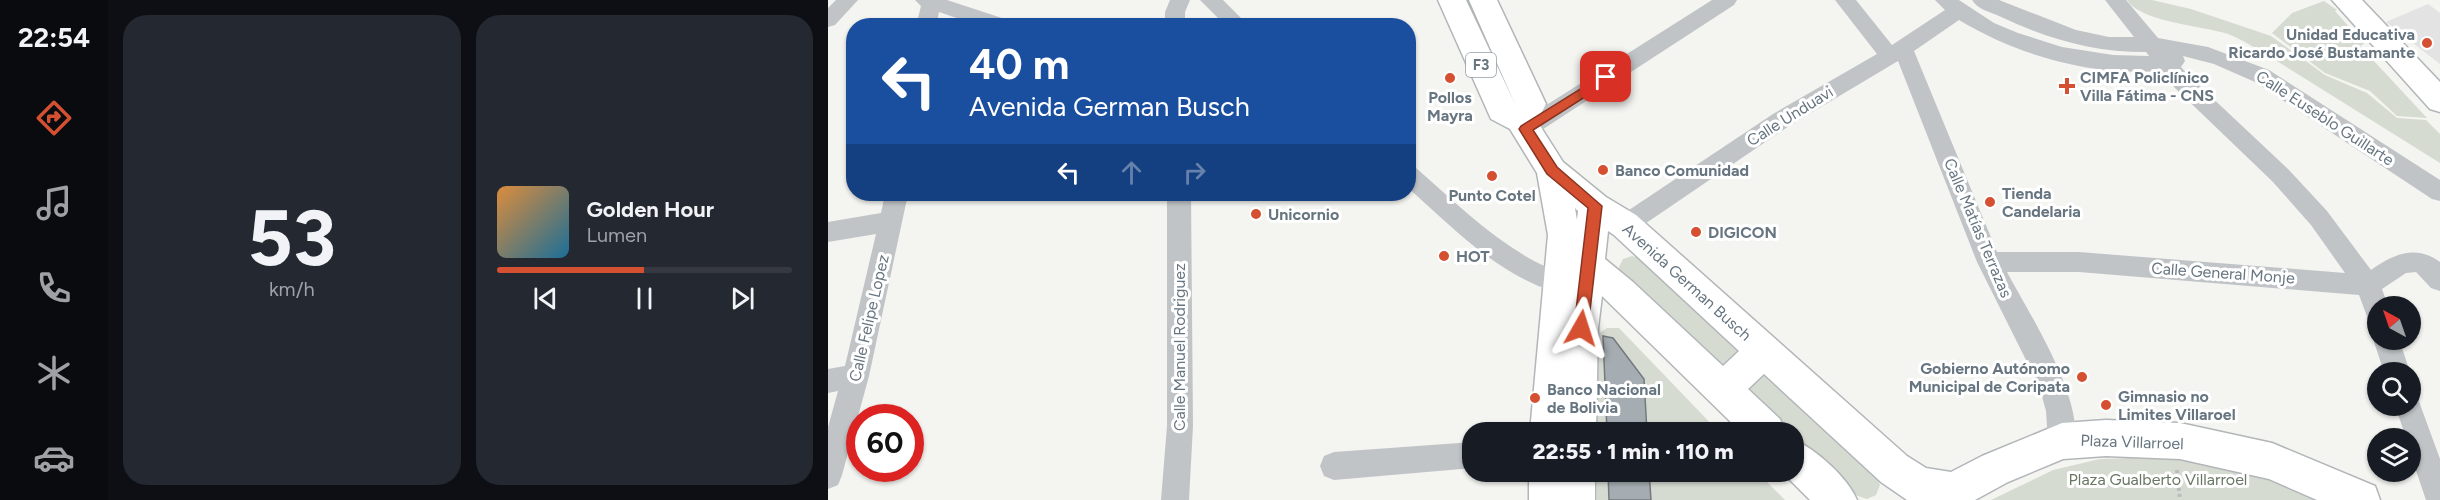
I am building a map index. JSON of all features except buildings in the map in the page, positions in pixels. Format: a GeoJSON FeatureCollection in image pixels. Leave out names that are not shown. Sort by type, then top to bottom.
{"type":"FeatureCollection","features":[{"type":"Feature","properties":{"kind":"main road","name":"F3"},"geometry":{"type":"LineString","coordinates":[[1452,0],[1502,111],[1523,125],[1552,171],[1564,235],[1577,280]]}},
{"type":"Feature","properties":{"kind":"main road","name":"F3"},"geometry":{"type":"LineString","coordinates":[[1483,0],[1531,104],[1523,125]]}},
{"type":"Feature","properties":{"kind":"main road"},"geometry":{"type":"LineString","coordinates":[[2346,0],[2440,101]]}},
{"type":"Feature","properties":{"kind":"main road","name":"Avenida German Busch"},"geometry":{"type":"LineString","coordinates":[[1552,171],[1595,206],[1625,225],[1894,469],[1918,486],[1948,496]]}},
{"type":"Feature","properties":{"kind":"main road"},"geometry":{"type":"LineString","coordinates":[[1551,422],[1577,280],[1595,206]]}},
{"type":"Feature","properties":{"kind":"main road"},"geometry":{"type":"LineString","coordinates":[[1577,280],[1622,292],[1757,422]]}},
{"type":"Feature","properties":{"kind":"main road"},"geometry":{"type":"LineString","coordinates":[[1577,280],[1577,422]]}},
{"type":"Feature","properties":{"kind":"main road"},"geometry":{"type":"LineString","coordinates":[[1723,390],[1765,351]]}},
{"type":"Feature","properties":{"kind":"main road","name":"Plaza Villarroel"},"geometry":{"type":"LineString","coordinates":[[1948,496],[1995,469],[2062,441],[2106,438],[2180,441],[2272,461],[2361,500]]}},
{"type":"Feature","properties":{"kind":"main road"},"geometry":{"type":"LineString","coordinates":[[1804,468],[1838,500]]}},
{"type":"Feature","properties":{"kind":"main road"},"geometry":{"type":"LineString","coordinates":[[1548,482],[1548,500]]}},
{"type":"Feature","properties":{"kind":"main road"},"geometry":{"type":"LineString","coordinates":[[1576,482],[1576,500]]}},
{"type":"Feature","properties":{"kind":"street"},"geometry":{"type":"LineString","coordinates":[[828,20],[848,0]]}},
{"type":"Feature","properties":{"kind":"street"},"geometry":{"type":"LineString","coordinates":[[1174,18],[1174,12],[1180,0]]}},
{"type":"Feature","properties":{"kind":"street"},"geometry":{"type":"LineString","coordinates":[[1210,0],[1230,18]]}},
{"type":"Feature","properties":{"kind":"street"},"geometry":{"type":"LineString","coordinates":[[1523,125],[1727,0]]}},
{"type":"Feature","properties":{"kind":"street","name":"Calle Matías Terrazas"},"geometry":{"type":"LineString","coordinates":[[1845,0],[1896,52],[1989,262],[2059,400],[2062,441]]}},
{"type":"Feature","properties":{"kind":"street","name":"Calle Euseblo Guillarte"},"geometry":{"type":"LineString","coordinates":[[1982,0],[2076,37],[2110,44],[2150,45],[2206,52],[2262,76],[2440,192]]}},
{"type":"Feature","properties":{"kind":"street"},"geometry":{"type":"LineString","coordinates":[[2115,0],[2165,64],[2281,176],[2319,218],[2368,285],[2372,296]]}},
{"type":"Feature","properties":{"kind":"street"},"geometry":{"type":"LineString","coordinates":[[927,18],[929,1],[980,18]]}},
{"type":"Feature","properties":{"kind":"street"},"geometry":{"type":"LineString","coordinates":[[1951,5],[1988,28],[2034,46],[2084,61],[2165,64],[2206,52]]}},
{"type":"Feature","properties":{"kind":"street","name":"Calle Unduavi"},"geometry":{"type":"LineString","coordinates":[[1625,225],[1781,120],[1896,52],[1951,5]]}},
{"type":"Feature","properties":{"kind":"street"},"geometry":{"type":"LineString","coordinates":[[1416,181],[1495,250],[1522,268],[1577,280]]}},
{"type":"Feature","properties":{"kind":"street","name":"Calle Felipe Lopez"},"geometry":{"type":"LineString","coordinates":[[828,475],[856,376],[896,201]]}},
{"type":"Feature","properties":{"kind":"street","name":"Calle Manuel Rodriguez"},"geometry":{"type":"LineString","coordinates":[[1175,500],[1180,426],[1179,201]]}},
{"type":"Feature","properties":{"kind":"street"},"geometry":{"type":"LineString","coordinates":[[828,232],[892,221]]}},
{"type":"Feature","properties":{"kind":"street"},"geometry":{"type":"LineString","coordinates":[[2368,285],[2409,260],[2421,260],[2431,267],[2440,280]]}},
{"type":"Feature","properties":{"kind":"street","name":"Calle General Monje"},"geometry":{"type":"LineString","coordinates":[[1989,262],[2079,262],[2368,285]]}},
{"type":"Feature","properties":{"kind":"street"},"geometry":{"type":"LineString","coordinates":[[828,381],[856,376]]}},
{"type":"Feature","properties":{"kind":"street"},"geometry":{"type":"LineString","coordinates":[[2412,416],[2440,500]]}},
{"type":"Feature","properties":{"kind":"street"},"geometry":{"type":"LineString","coordinates":[[1334,466],[1462,456]]}},
{"type":"Feature","properties":{"kind":"path"},"geometry":{"type":"LineString","coordinates":[[2176,466],[2181,500]]}},
{"type":"Feature","properties":{"kind":"shaded area","name":"Unidad Educativa Ricardo José Bustamante"},"geometry":{"type":"Polygon","coordinates":[[[2428,4],[2440,13],[2440,64],[2386,22],[2428,4]]]}},
{"type":"Feature","properties":{"kind":"green space"},"geometry":{"type":"Polygon","coordinates":[[[2127,0],[2152,0],[2191,9],[2271,36],[2325,75],[2367,93],[2397,118],[2426,120],[2440,134],[2440,163],[2240,40],[2217,31],[2158,18],[2134,7],[2127,0]]]}},
{"type":"Feature","properties":{"kind":"green space"},"geometry":{"type":"Polygon","coordinates":[[[2324,1],[2337,10],[2335,11],[2364,44],[2360,46],[2427,118],[2397,116],[2370,91],[2325,73],[2272,33],[2292,13],[2324,1]]]}},
{"type":"Feature","properties":{"kind":"green space"},"geometry":{"type":"Polygon","coordinates":[[[1632,256],[1640,258],[1736,346],[1739,355],[1726,366],[1717,364],[1620,274],[1619,267],[1623,259],[1632,256]]]}},
{"type":"Feature","properties":{"kind":"green space"},"geometry":{"type":"Polygon","coordinates":[[[1607,328],[1619,328],[1709,422],[1594,422],[1591,345],[1598,334],[1607,328]]]}},
{"type":"Feature","properties":{"kind":"green space"},"geometry":{"type":"Polygon","coordinates":[[[1761,375],[1771,376],[1876,475],[1880,485],[1876,495],[1867,499],[1855,495],[1804,447],[1804,422],[1778,422],[1750,395],[1748,386],[1761,375]]]}},
{"type":"Feature","properties":{"kind":"green space","name":"Plaza Gualberto Villarroel"},"geometry":{"type":"Polygon","coordinates":[[[2158,457],[2243,472],[2324,500],[1991,500],[2053,470],[2100,459],[2158,457]]]}},
{"type":"Feature","properties":{"kind":"green space"},"geometry":{"type":"Polygon","coordinates":[[[1596,482],[1767,482],[1785,500],[1597,500],[1596,482]]]}},
{"type":"Feature","properties":{"kind":"place","name":"Unidad Educativa Ricardo José Bustamante"},"geometry":{"type":"Point","coordinates":[2427,43]}},
{"type":"Feature","properties":{"kind":"place","name":"Pollos Mayra"},"geometry":{"type":"Point","coordinates":[1450,78]}},
{"type":"Feature","properties":{"kind":"place","name":"CIMFA Policlínico Villa Fátima - CNS"},"geometry":{"type":"Point","coordinates":[2067,86]}},
{"type":"Feature","properties":{"kind":"place","name":"Banco Comunidad"},"geometry":{"type":"Point","coordinates":[1603,170]}},
{"type":"Feature","properties":{"kind":"place","name":"Punto Cotel"},"geometry":{"type":"Point","coordinates":[1492,176]}},
{"type":"Feature","properties":{"kind":"place","name":"Tienda Candelaria"},"geometry":{"type":"Point","coordinates":[1990,202]}},
{"type":"Feature","properties":{"kind":"place","name":"Unicornio"},"geometry":{"type":"Point","coordinates":[1256,214]}},
{"type":"Feature","properties":{"kind":"place","name":"DIGICON"},"geometry":{"type":"Point","coordinates":[1696,232]}},
{"type":"Feature","properties":{"kind":"place","name":"HOT"},"geometry":{"type":"Point","coordinates":[1444,256]}},
{"type":"Feature","properties":{"kind":"place","name":"Gobierno Autónomo Municipal de Coripata"},"geometry":{"type":"Point","coordinates":[2082,377]}},
{"type":"Feature","properties":{"kind":"place","name":"Banco Nacional de Bolivia"},"geometry":{"type":"Point","coordinates":[1535,398]}},
{"type":"Feature","properties":{"kind":"place","name":"Gimnasio no Limites Villaroel"},"geometry":{"type":"Point","coordinates":[2106,405]}},
{"type":"Feature","properties":{"kind":"route"},"geometry":{"type":"LineString","coordinates":[[1581,328],[1595,206],[1552,171],[1526,129],[1606,77]]}}]}
